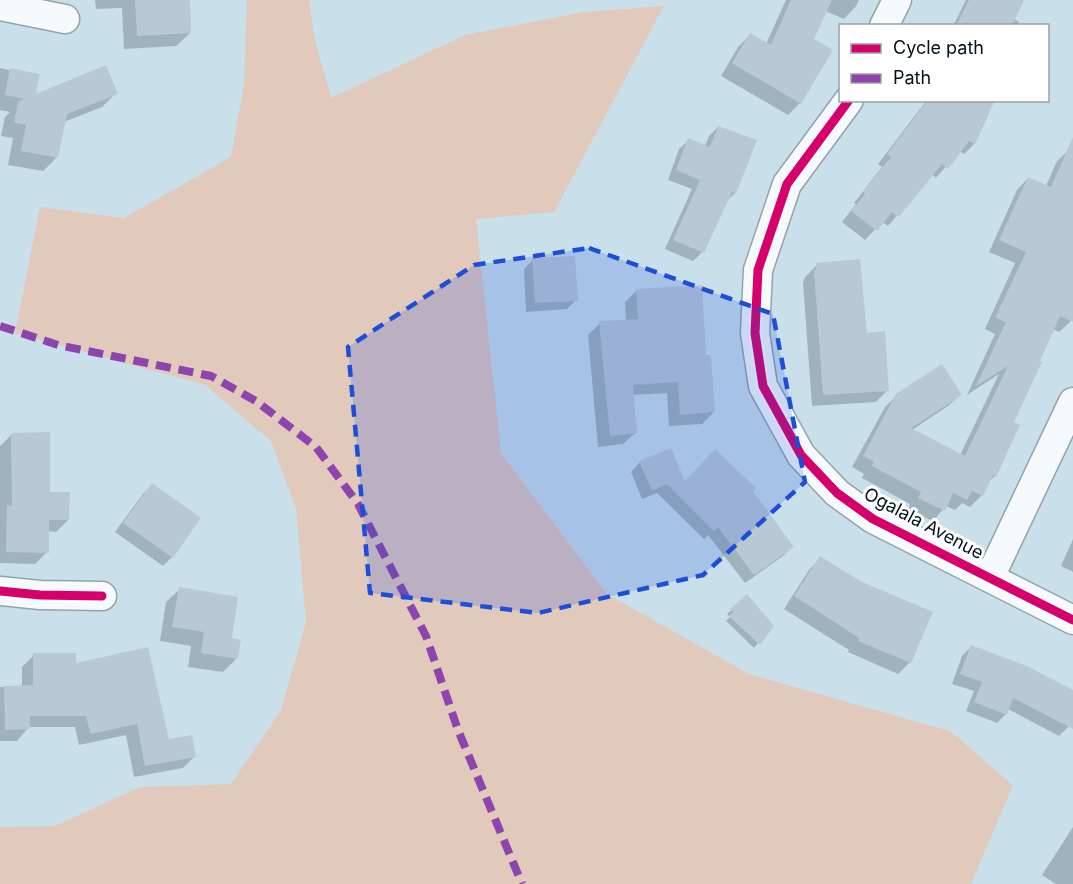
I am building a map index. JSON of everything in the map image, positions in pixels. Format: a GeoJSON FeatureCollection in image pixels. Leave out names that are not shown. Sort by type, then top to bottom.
{"type":"FeatureCollection","features":[{"type":"Feature","properties":{"kind":"street"},"geometry":{"type":"LineString","coordinates":[[886,24],[897,0]]}},
{"type":"Feature","properties":{"kind":"street"},"geometry":{"type":"LineString","coordinates":[[0,6],[65,19]]}},
{"type":"Feature","properties":{"kind":"street","name":"Ogalala Avenue"},"geometry":{"type":"LineString","coordinates":[[848,102],[787,184],[758,270],[755,333],[764,386],[801,454],[837,493],[873,519],[1073,620]]}},
{"type":"Feature","properties":{"kind":"street"},"geometry":{"type":"LineString","coordinates":[[990,577],[1073,402]]}},
{"type":"Feature","properties":{"kind":"street"},"geometry":{"type":"LineString","coordinates":[[0,591],[40,595],[102,596]]}},
{"type":"Feature","properties":{"kind":"highlighted area"},"geometry":{"type":"Polygon","coordinates":[[[589,248],[773,314],[805,482],[703,575],[538,613],[370,593],[348,347],[474,265],[589,248]]]}},
{"type":"Feature","properties":{"kind":"shaded area"},"geometry":{"type":"Polygon","coordinates":[[[247,0],[309,0],[314,35],[331,98],[465,35],[584,12],[664,6],[554,212],[476,219],[501,453],[607,594],[749,674],[950,731],[1013,785],[971,884],[0,884],[0,827],[55,826],[140,787],[231,784],[281,710],[306,622],[296,509],[271,441],[205,385],[15,333],[40,207],[124,218],[231,157],[244,84],[247,0]]]}},
{"type":"Feature","properties":{"kind":"building"},"geometry":{"type":"Polygon","coordinates":[[[135,0],[190,0],[191,33],[137,36],[135,0]]]}},
{"type":"Feature","properties":{"kind":"building"},"geometry":{"type":"Polygon","coordinates":[[[791,0],[832,0],[814,39],[833,50],[801,104],[732,63],[750,33],[771,45],[791,0]]]}},
{"type":"Feature","properties":{"kind":"building"},"geometry":{"type":"Polygon","coordinates":[[[969,0],[1024,0],[1013,24],[957,24],[969,0]]]}},
{"type":"Feature","properties":{"kind":"building"},"geometry":{"type":"Polygon","coordinates":[[[106,65],[118,94],[67,114],[58,158],[21,151],[26,125],[14,122],[18,102],[24,99],[5,95],[10,68],[40,74],[36,94],[106,65]]]}},
{"type":"Feature","properties":{"kind":"building"},"geometry":{"type":"Polygon","coordinates":[[[926,102],[994,102],[975,144],[969,141],[948,169],[942,164],[899,217],[892,212],[877,231],[851,211],[891,157],[887,154],[926,102]]]}},
{"type":"Feature","properties":{"kind":"building"},"geometry":{"type":"Polygon","coordinates":[[[718,126],[757,140],[736,194],[732,192],[704,253],[673,240],[700,180],[676,170],[688,138],[710,147],[718,126]]]}},
{"type":"Feature","properties":{"kind":"building"},"geometry":{"type":"Polygon","coordinates":[[[1073,137],[1073,322],[1060,316],[1040,361],[1042,362],[1014,422],[1020,425],[996,477],[993,475],[983,496],[972,491],[967,500],[953,493],[945,511],[918,498],[921,492],[872,466],[874,462],[863,456],[896,394],[942,364],[962,395],[911,428],[965,456],[1008,366],[976,386],[1006,322],[995,318],[1026,252],[999,240],[1028,177],[1051,187],[1073,137]]]}},
{"type":"Feature","properties":{"kind":"building"},"geometry":{"type":"Polygon","coordinates":[[[575,256],[578,301],[535,303],[532,258],[575,256]]]}},
{"type":"Feature","properties":{"kind":"building"},"geometry":{"type":"Polygon","coordinates":[[[860,259],[867,333],[885,331],[889,391],[823,395],[814,270],[816,270],[816,263],[860,259]]]}},
{"type":"Feature","properties":{"kind":"building"},"geometry":{"type":"Polygon","coordinates":[[[702,285],[706,355],[711,355],[715,412],[680,415],[678,382],[633,385],[637,433],[610,436],[599,321],[638,319],[636,289],[702,285]]]}},
{"type":"Feature","properties":{"kind":"building"},"geometry":{"type":"Polygon","coordinates":[[[50,432],[50,492],[70,492],[69,520],[49,520],[49,553],[6,552],[7,505],[12,506],[11,433],[50,432]]]}},
{"type":"Feature","properties":{"kind":"building"},"geometry":{"type":"Polygon","coordinates":[[[671,448],[685,481],[715,449],[756,488],[753,491],[794,547],[754,575],[718,527],[714,531],[667,484],[652,491],[639,461],[671,448]]]}},
{"type":"Feature","properties":{"kind":"building"},"geometry":{"type":"Polygon","coordinates":[[[152,483],[201,518],[173,558],[123,523],[152,483]]]}},
{"type":"Feature","properties":{"kind":"building"},"geometry":{"type":"Polygon","coordinates":[[[820,556],[860,581],[933,612],[911,663],[858,641],[859,638],[794,596],[820,556]]]}},
{"type":"Feature","properties":{"kind":"building"},"geometry":{"type":"Polygon","coordinates":[[[179,587],[238,597],[232,638],[241,640],[238,659],[201,653],[204,632],[172,627],[179,587]]]}},
{"type":"Feature","properties":{"kind":"building"},"geometry":{"type":"Polygon","coordinates":[[[747,594],[774,626],[760,645],[729,616],[733,612],[730,609],[747,594]]]}},
{"type":"Feature","properties":{"kind":"building"},"geometry":{"type":"Polygon","coordinates":[[[971,645],[1027,666],[1073,690],[1073,729],[1013,698],[1007,715],[974,702],[982,682],[960,674],[971,645]]]}},
{"type":"Feature","properties":{"kind":"building"},"geometry":{"type":"Polygon","coordinates":[[[148,647],[169,739],[192,735],[196,757],[145,766],[137,724],[91,734],[86,716],[30,716],[30,729],[5,730],[4,686],[33,685],[33,653],[76,653],[76,663],[148,647]]]}},
{"type":"Feature","properties":{"kind":"marked path"},"geometry":{"type":"LineString","coordinates":[[0,326],[58,345],[211,376],[256,401],[316,447],[358,504],[426,636],[458,730],[522,884]]}},
{"type":"Feature","properties":{"kind":"cycle path"},"geometry":{"type":"LineString","coordinates":[[848,102],[787,184],[758,270],[755,333],[763,386],[801,455],[837,493],[873,519],[1073,620]]}},
{"type":"Feature","properties":{"kind":"cycle path"},"geometry":{"type":"LineString","coordinates":[[0,591],[40,595],[102,596]]}}]}
